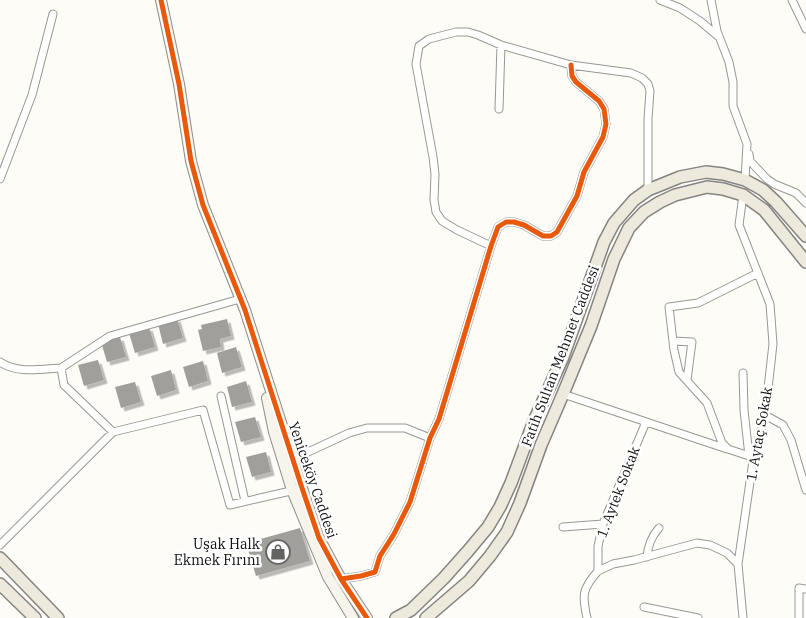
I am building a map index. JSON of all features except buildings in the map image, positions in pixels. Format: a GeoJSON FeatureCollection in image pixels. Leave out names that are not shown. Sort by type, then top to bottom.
{"type":"FeatureCollection","features":[{"type":"Feature","properties":{"kind":"main road","name":"Fatih Sultan Mehmet Caddesi"},"geometry":{"type":"LineString","coordinates":[[396,618],[411,610],[444,578],[488,527],[500,507],[512,483],[534,421],[563,357],[604,242],[614,223],[634,200],[648,190],[680,177],[706,172],[722,174],[746,180],[763,190],[806,236]]}},
{"type":"Feature","properties":{"kind":"main road"},"geometry":{"type":"LineString","coordinates":[[743,195],[746,180]]}},
{"type":"Feature","properties":{"kind":"main road","name":"Fatih Sultan Mehmet Caddesi"},"geometry":{"type":"LineString","coordinates":[[426,618],[469,581],[507,532],[591,326],[614,259],[630,228],[644,212],[675,195],[707,188],[723,189],[743,195],[764,210],[806,262]]}},
{"type":"Feature","properties":{"kind":"main road"},"geometry":{"type":"LineString","coordinates":[[0,558],[58,618]]}},
{"type":"Feature","properties":{"kind":"main road"},"geometry":{"type":"LineString","coordinates":[[0,584],[35,618]]}},
{"type":"Feature","properties":{"kind":"street"},"geometry":{"type":"LineString","coordinates":[[161,0],[180,84],[191,161],[203,205],[240,299],[264,370]]}},
{"type":"Feature","properties":{"kind":"street"},"geometry":{"type":"LineString","coordinates":[[660,0],[680,8],[720,37]]}},
{"type":"Feature","properties":{"kind":"street"},"geometry":{"type":"LineString","coordinates":[[711,0],[717,31],[730,62],[734,82],[732,106],[750,161],[774,184],[796,192],[806,203]]}},
{"type":"Feature","properties":{"kind":"street"},"geometry":{"type":"LineString","coordinates":[[792,0],[806,29]]}},
{"type":"Feature","properties":{"kind":"street"},"geometry":{"type":"LineString","coordinates":[[0,179],[32,95],[53,14]]}},
{"type":"Feature","properties":{"kind":"street"},"geometry":{"type":"LineString","coordinates":[[491,246],[450,226],[442,221],[436,212],[433,157],[416,64],[419,46],[429,39],[456,32],[468,32],[501,45],[570,65],[631,73],[642,78],[648,84],[650,91],[648,190]]}},
{"type":"Feature","properties":{"kind":"street"},"geometry":{"type":"LineString","coordinates":[[498,108],[501,45]]}},
{"type":"Feature","properties":{"kind":"street"},"geometry":{"type":"LineString","coordinates":[[341,579],[375,572],[380,556],[394,534],[410,502],[430,438],[439,420],[498,227],[506,222],[514,222],[524,225],[543,236],[551,236],[558,232],[577,196],[584,172],[602,137],[606,124],[604,109],[598,101],[576,82],[572,76],[570,65]]}},
{"type":"Feature","properties":{"kind":"street"},"geometry":{"type":"LineString","coordinates":[[746,144],[746,180]]}},
{"type":"Feature","properties":{"kind":"street","name":"1. Aytaç Sokak"},"geometry":{"type":"LineString","coordinates":[[743,195],[739,225],[770,304],[772,344],[765,415],[751,459],[738,564],[743,618]]}},
{"type":"Feature","properties":{"kind":"street"},"geometry":{"type":"LineString","coordinates":[[728,449],[722,443],[707,402],[679,372],[674,350],[669,307],[698,303],[758,273]]}},
{"type":"Feature","properties":{"kind":"street"},"geometry":{"type":"LineString","coordinates":[[0,362],[18,370],[61,368],[110,336],[240,299]]}},
{"type":"Feature","properties":{"kind":"street"},"geometry":{"type":"LineString","coordinates":[[673,340],[692,342],[687,380]]}},
{"type":"Feature","properties":{"kind":"street"},"geometry":{"type":"LineString","coordinates":[[61,368],[64,385],[113,432]]}},
{"type":"Feature","properties":{"kind":"street","name":"Yeniceköy Caddesi"},"geometry":{"type":"LineString","coordinates":[[264,370],[293,459],[297,489],[328,577],[353,618]]}},
{"type":"Feature","properties":{"kind":"street","name":"Yeniceköy Caddesi"},"geometry":{"type":"LineString","coordinates":[[264,370],[262,376],[274,432],[297,489],[319,538],[341,579],[367,618]]}},
{"type":"Feature","properties":{"kind":"street"},"geometry":{"type":"LineString","coordinates":[[744,373],[744,410],[751,459]]}},
{"type":"Feature","properties":{"kind":"street"},"geometry":{"type":"LineString","coordinates":[[563,394],[728,449],[751,459]]}},
{"type":"Feature","properties":{"kind":"street"},"geometry":{"type":"LineString","coordinates":[[221,396],[245,501]]}},
{"type":"Feature","properties":{"kind":"street"},"geometry":{"type":"LineString","coordinates":[[0,545],[113,432],[202,410],[230,505],[297,489]]}},
{"type":"Feature","properties":{"kind":"street"},"geometry":{"type":"LineString","coordinates":[[765,415],[783,425],[791,440],[806,490]]}},
{"type":"Feature","properties":{"kind":"street","name":"1. Aytek Sokak"},"geometry":{"type":"LineString","coordinates":[[598,570],[598,546],[603,524],[646,422]]}},
{"type":"Feature","properties":{"kind":"street"},"geometry":{"type":"LineString","coordinates":[[293,459],[349,433],[367,428],[405,428],[430,438]]}},
{"type":"Feature","properties":{"kind":"street"},"geometry":{"type":"LineString","coordinates":[[563,527],[603,524]]}},
{"type":"Feature","properties":{"kind":"street"},"geometry":{"type":"LineString","coordinates":[[647,557],[648,545],[658,528]]}},
{"type":"Feature","properties":{"kind":"street"},"geometry":{"type":"LineString","coordinates":[[587,618],[583,600],[587,582],[598,570],[613,564],[697,543],[710,545],[727,553],[738,564]]}},
{"type":"Feature","properties":{"kind":"street"},"geometry":{"type":"LineString","coordinates":[[800,618],[803,588]]}},
{"type":"Feature","properties":{"kind":"street"},"geometry":{"type":"LineString","coordinates":[[644,607],[698,618]]}},
{"type":"Feature","properties":{"kind":"cycle path"},"geometry":{"type":"LineString","coordinates":[[161,0],[179,84],[191,161],[203,205],[245,310],[319,538],[341,579],[367,618]]}},
{"type":"Feature","properties":{"kind":"cycle path"},"geometry":{"type":"LineString","coordinates":[[341,579],[375,572],[380,556],[394,534],[410,502],[430,438],[439,419],[498,227],[506,222],[514,222],[524,225],[543,236],[551,236],[557,232],[577,196],[584,172],[603,137],[606,124],[604,109],[599,101],[576,82],[572,76],[571,65]]}},
{"type":"Feature","properties":{"kind":"place","name":"Uşak Halk Ekmek Fırını"},"geometry":{"type":"Point","coordinates":[278,552]}}]}
